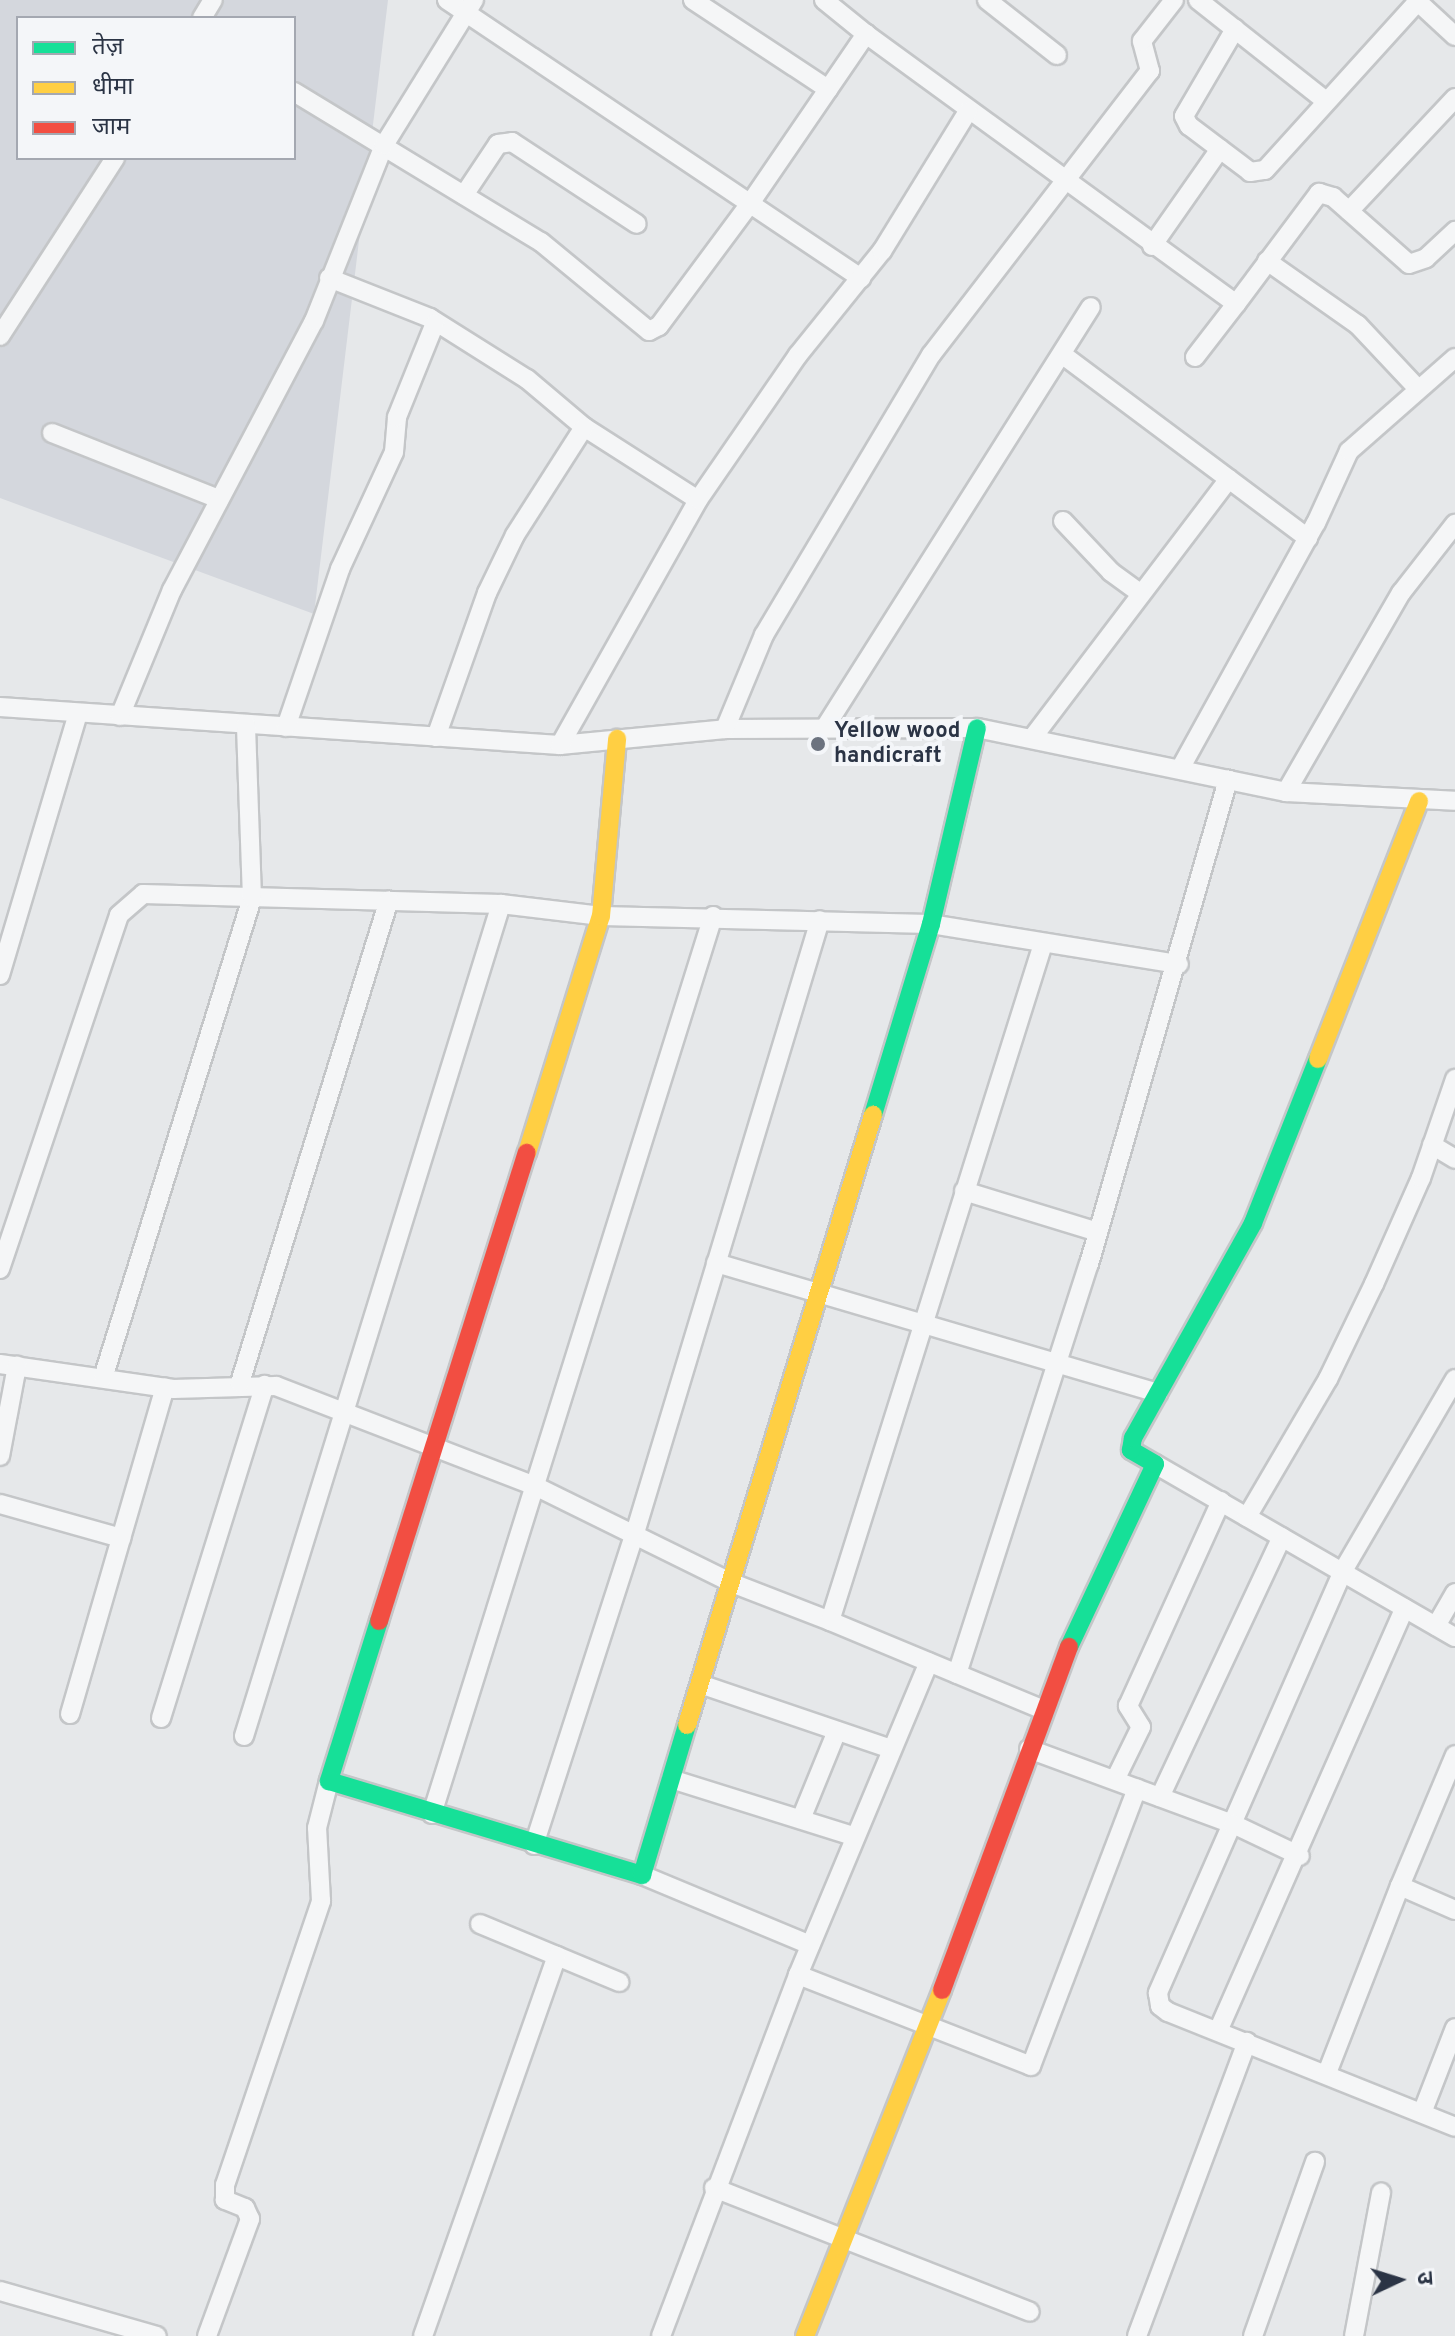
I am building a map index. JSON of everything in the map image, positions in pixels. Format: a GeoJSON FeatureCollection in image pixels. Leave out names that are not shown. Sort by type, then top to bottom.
{"type":"FeatureCollection","features":[{"type":"Feature","properties":{"kind":"street"},"geometry":{"type":"LineString","coordinates":[[447,0],[471,6],[861,278]]}},
{"type":"Feature","properties":{"kind":"street"},"geometry":{"type":"LineString","coordinates":[[693,0],[828,89]]}},
{"type":"Feature","properties":{"kind":"street"},"geometry":{"type":"LineString","coordinates":[[824,0],[1067,185],[1236,304]]}},
{"type":"Feature","properties":{"kind":"street"},"geometry":{"type":"LineString","coordinates":[[987,0],[1057,55]]}},
{"type":"Feature","properties":{"kind":"street"},"geometry":{"type":"LineString","coordinates":[[725,729],[764,635],[931,355],[1067,185],[1150,71],[1151,59],[1142,50],[1142,41],[1174,0]]}},
{"type":"Feature","properties":{"kind":"street"},"geometry":{"type":"LineString","coordinates":[[1198,0],[1326,101]]}},
{"type":"Feature","properties":{"kind":"street"},"geometry":{"type":"LineString","coordinates":[[1235,29],[1184,116],[1189,126],[1259,173],[1418,0],[1455,36]]}},
{"type":"Feature","properties":{"kind":"street"},"geometry":{"type":"LineString","coordinates":[[120,716],[172,590],[285,381],[384,145],[471,6]]}},
{"type":"Feature","properties":{"kind":"street"},"geometry":{"type":"LineString","coordinates":[[296,93],[541,242],[643,329],[654,331],[751,202],[866,34]]}},
{"type":"Feature","properties":{"kind":"street"},"geometry":{"type":"LineString","coordinates":[[1349,211],[1455,98]]}},
{"type":"Feature","properties":{"kind":"street"},"geometry":{"type":"LineString","coordinates":[[560,745],[698,500],[798,355],[861,278],[968,111]]}},
{"type":"Feature","properties":{"kind":"street"},"geometry":{"type":"LineString","coordinates":[[464,195],[498,144],[512,142],[637,224]]}},
{"type":"Feature","properties":{"kind":"street"},"geometry":{"type":"LineString","coordinates":[[1152,246],[1220,149]]}},
{"type":"Feature","properties":{"kind":"street"},"geometry":{"type":"LineString","coordinates":[[0,336],[114,160]]}},
{"type":"Feature","properties":{"kind":"street"},"geometry":{"type":"LineString","coordinates":[[1195,357],[1319,193],[1349,211],[1409,264],[1426,258],[1455,231]]}},
{"type":"Feature","properties":{"kind":"street"},"geometry":{"type":"LineString","coordinates":[[1267,261],[1358,325],[1418,389]]}},
{"type":"Feature","properties":{"kind":"street"},"geometry":{"type":"LineString","coordinates":[[329,278],[435,323],[527,379],[584,427],[698,500]]}},
{"type":"Feature","properties":{"kind":"street"},"geometry":{"type":"LineString","coordinates":[[824,729],[1091,307]]}},
{"type":"Feature","properties":{"kind":"street"},"geometry":{"type":"LineString","coordinates":[[286,727],[340,569],[394,452],[397,417],[435,323]]}},
{"type":"Feature","properties":{"kind":"street"},"geometry":{"type":"LineString","coordinates":[[1063,355],[1308,538]]}},
{"type":"Feature","properties":{"kind":"street"},"geometry":{"type":"LineString","coordinates":[[1180,769],[1308,538],[1349,451],[1455,358]]}},
{"type":"Feature","properties":{"kind":"street"},"geometry":{"type":"LineString","coordinates":[[436,737],[487,593],[515,535],[584,427]]}},
{"type":"Feature","properties":{"kind":"street"},"geometry":{"type":"LineString","coordinates":[[52,433],[219,499]]}},
{"type":"Feature","properties":{"kind":"street"},"geometry":{"type":"LineString","coordinates":[[1033,737],[1229,479]]}},
{"type":"Feature","properties":{"kind":"street"},"geometry":{"type":"LineString","coordinates":[[1063,521],[1100,562],[1141,594]]}},
{"type":"Feature","properties":{"kind":"street"},"geometry":{"type":"LineString","coordinates":[[1286,792],[1401,593],[1455,524]]}},
{"type":"Feature","properties":{"kind":"street"},"geometry":{"type":"LineString","coordinates":[[0,707],[560,745],[725,729],[977,728],[1033,737],[1286,792],[1455,801]]}},
{"type":"Feature","properties":{"kind":"street"},"geometry":{"type":"LineString","coordinates":[[0,975],[78,713]]}},
{"type":"Feature","properties":{"kind":"street"},"geometry":{"type":"LineString","coordinates":[[103,1378],[252,898],[246,724]]}},
{"type":"Feature","properties":{"kind":"street"},"geometry":{"type":"LineString","coordinates":[[642,1875],[931,924],[977,728]]}},
{"type":"Feature","properties":{"kind":"street"},"geometry":{"type":"LineString","coordinates":[[207,2336],[250,2219],[245,2208],[225,2200],[225,2185],[321,1901],[317,1828],[329,1781],[437,1450],[601,916],[617,739]]}},
{"type":"Feature","properties":{"kind":"street"},"geometry":{"type":"LineString","coordinates":[[957,1674],[1098,1232],[1179,964],[1228,780]]}},
{"type":"Feature","properties":{"kind":"street"},"geometry":{"type":"LineString","coordinates":[[1419,801],[1253,1223],[1158,1393],[1131,1444],[1131,1450],[1455,1637]]}},
{"type":"Feature","properties":{"kind":"street"},"geometry":{"type":"LineString","coordinates":[[0,1269],[119,915],[143,894],[501,904],[601,916],[713,916],[931,924],[1179,964]]}},
{"type":"Feature","properties":{"kind":"street"},"geometry":{"type":"LineString","coordinates":[[240,1383],[389,900]]}},
{"type":"Feature","properties":{"kind":"street"},"geometry":{"type":"LineString","coordinates":[[244,1736],[501,904]]}},
{"type":"Feature","properties":{"kind":"street"},"geometry":{"type":"LineString","coordinates":[[432,1814],[713,916]]}},
{"type":"Feature","properties":{"kind":"street"},"geometry":{"type":"LineString","coordinates":[[534,1845],[635,1533],[820,920]]}},
{"type":"Feature","properties":{"kind":"street"},"geometry":{"type":"LineString","coordinates":[[830,1621],[922,1320],[1043,944]]}},
{"type":"Feature","properties":{"kind":"street"},"geometry":{"type":"LineString","coordinates":[[1247,1517],[1328,1379],[1432,1145],[1455,1079]]}},
{"type":"Feature","properties":{"kind":"street"},"geometry":{"type":"LineString","coordinates":[[1432,1145],[1455,1159]]}},
{"type":"Feature","properties":{"kind":"street"},"geometry":{"type":"LineString","coordinates":[[964,1191],[1098,1232]]}},
{"type":"Feature","properties":{"kind":"street"},"geometry":{"type":"LineString","coordinates":[[716,1263],[922,1320],[1055,1365],[1158,1393]]}},
{"type":"Feature","properties":{"kind":"street"},"geometry":{"type":"LineString","coordinates":[[0,1456],[9,1365],[165,1388],[240,1383],[265,1385],[535,1486],[732,1583],[1044,1710]]}},
{"type":"Feature","properties":{"kind":"street"},"geometry":{"type":"LineString","coordinates":[[1455,1379],[1343,1571],[1158,1993],[1160,2006],[1168,2012],[1327,2073],[1455,2127]]}},
{"type":"Feature","properties":{"kind":"street"},"geometry":{"type":"LineString","coordinates":[[161,1718],[265,1385]]}},
{"type":"Feature","properties":{"kind":"street"},"geometry":{"type":"LineString","coordinates":[[70,1714],[165,1388]]}},
{"type":"Feature","properties":{"kind":"street"},"geometry":{"type":"LineString","coordinates":[[805,2336],[929,2024],[1044,1710],[1155,1464]]}},
{"type":"Feature","properties":{"kind":"street"},"geometry":{"type":"LineString","coordinates":[[1115,1780],[1141,1727],[1128,1706],[1221,1501]]}},
{"type":"Feature","properties":{"kind":"street"},"geometry":{"type":"LineString","coordinates":[[0,1504],[121,1538]]}},
{"type":"Feature","properties":{"kind":"street"},"geometry":{"type":"LineString","coordinates":[[1160,1797],[1282,1537]]}},
{"type":"Feature","properties":{"kind":"street"},"geometry":{"type":"LineString","coordinates":[[1436,1626],[1455,1593]]}},
{"type":"Feature","properties":{"kind":"street"},"geometry":{"type":"LineString","coordinates":[[1218,2031],[1300,1856],[1405,1608]]}},
{"type":"Feature","properties":{"kind":"street"},"geometry":{"type":"LineString","coordinates":[[661,2336],[714,2188],[853,1836],[929,1662]]}},
{"type":"Feature","properties":{"kind":"street"},"geometry":{"type":"LineString","coordinates":[[700,1684],[891,1749]]}},
{"type":"Feature","properties":{"kind":"street"},"geometry":{"type":"LineString","coordinates":[[801,1819],[837,1731]]}},
{"type":"Feature","properties":{"kind":"street"},"geometry":{"type":"LineString","coordinates":[[1029,1749],[1233,1824],[1300,1856]]}},
{"type":"Feature","properties":{"kind":"street"},"geometry":{"type":"LineString","coordinates":[[1327,2073],[1455,1755]]}},
{"type":"Feature","properties":{"kind":"street"},"geometry":{"type":"LineString","coordinates":[[671,1779],[853,1836]]}},
{"type":"Feature","properties":{"kind":"street"},"geometry":{"type":"LineString","coordinates":[[329,1781],[642,1875],[810,1945]]}},
{"type":"Feature","properties":{"kind":"street"},"geometry":{"type":"LineString","coordinates":[[798,1975],[1031,2066],[1137,1789]]}},
{"type":"Feature","properties":{"kind":"street"},"geometry":{"type":"LineString","coordinates":[[1400,1886],[1455,1910]]}},
{"type":"Feature","properties":{"kind":"street"},"geometry":{"type":"LineString","coordinates":[[480,1924],[619,1982]]}},
{"type":"Feature","properties":{"kind":"street"},"geometry":{"type":"LineString","coordinates":[[423,2336],[557,1956]]}},
{"type":"Feature","properties":{"kind":"street"},"geometry":{"type":"LineString","coordinates":[[1422,2113],[1455,2028]]}},
{"type":"Feature","properties":{"kind":"street"},"geometry":{"type":"LineString","coordinates":[[1137,2336],[1247,2042]]}},
{"type":"Feature","properties":{"kind":"street"},"geometry":{"type":"LineString","coordinates":[[1253,2336],[1315,2162]]}},
{"type":"Feature","properties":{"kind":"street"},"geometry":{"type":"LineString","coordinates":[[714,2188],[1030,2312]]}},
{"type":"Feature","properties":{"kind":"street"},"geometry":{"type":"LineString","coordinates":[[1354,2336],[1381,2193]]}},
{"type":"Feature","properties":{"kind":"street"},"geometry":{"type":"LineString","coordinates":[[0,2291],[157,2336]]}},
{"type":"Feature","properties":{"kind":"shaded area"},"geometry":{"type":"Polygon","coordinates":[[[0,0],[388,0],[314,614],[0,498],[0,0]]]}},
{"type":"Feature","properties":{"kind":"traffic: fast"},"geometry":{"type":"LineString","coordinates":[[873,1115],[931,924],[977,728]]}},
{"type":"Feature","properties":{"kind":"traffic: fast"},"geometry":{"type":"LineString","coordinates":[[1069,1647],[1155,1464],[1131,1450],[1133,1438],[1253,1223],[1318,1059]]}},
{"type":"Feature","properties":{"kind":"traffic: fast"},"geometry":{"type":"LineString","coordinates":[[379,1621],[329,1781],[642,1875],[687,1725]]}},
{"type":"Feature","properties":{"kind":"traffic: slow"},"geometry":{"type":"LineString","coordinates":[[527,1153],[601,916],[617,739]]}},
{"type":"Feature","properties":{"kind":"traffic: slow"},"geometry":{"type":"LineString","coordinates":[[1318,1059],[1419,801]]}},
{"type":"Feature","properties":{"kind":"traffic: slow"},"geometry":{"type":"LineString","coordinates":[[687,1725],[873,1115]]}},
{"type":"Feature","properties":{"kind":"traffic: slow"},"geometry":{"type":"LineString","coordinates":[[805,2336],[942,1990]]}},
{"type":"Feature","properties":{"kind":"traffic: jam"},"geometry":{"type":"LineString","coordinates":[[379,1621],[527,1153]]}},
{"type":"Feature","properties":{"kind":"traffic: jam"},"geometry":{"type":"LineString","coordinates":[[942,1990],[1069,1647]]}},
{"type":"Feature","properties":{"kind":"place","name":"Yellow wood handicraft"},"geometry":{"type":"Point","coordinates":[818,744]}}]}
